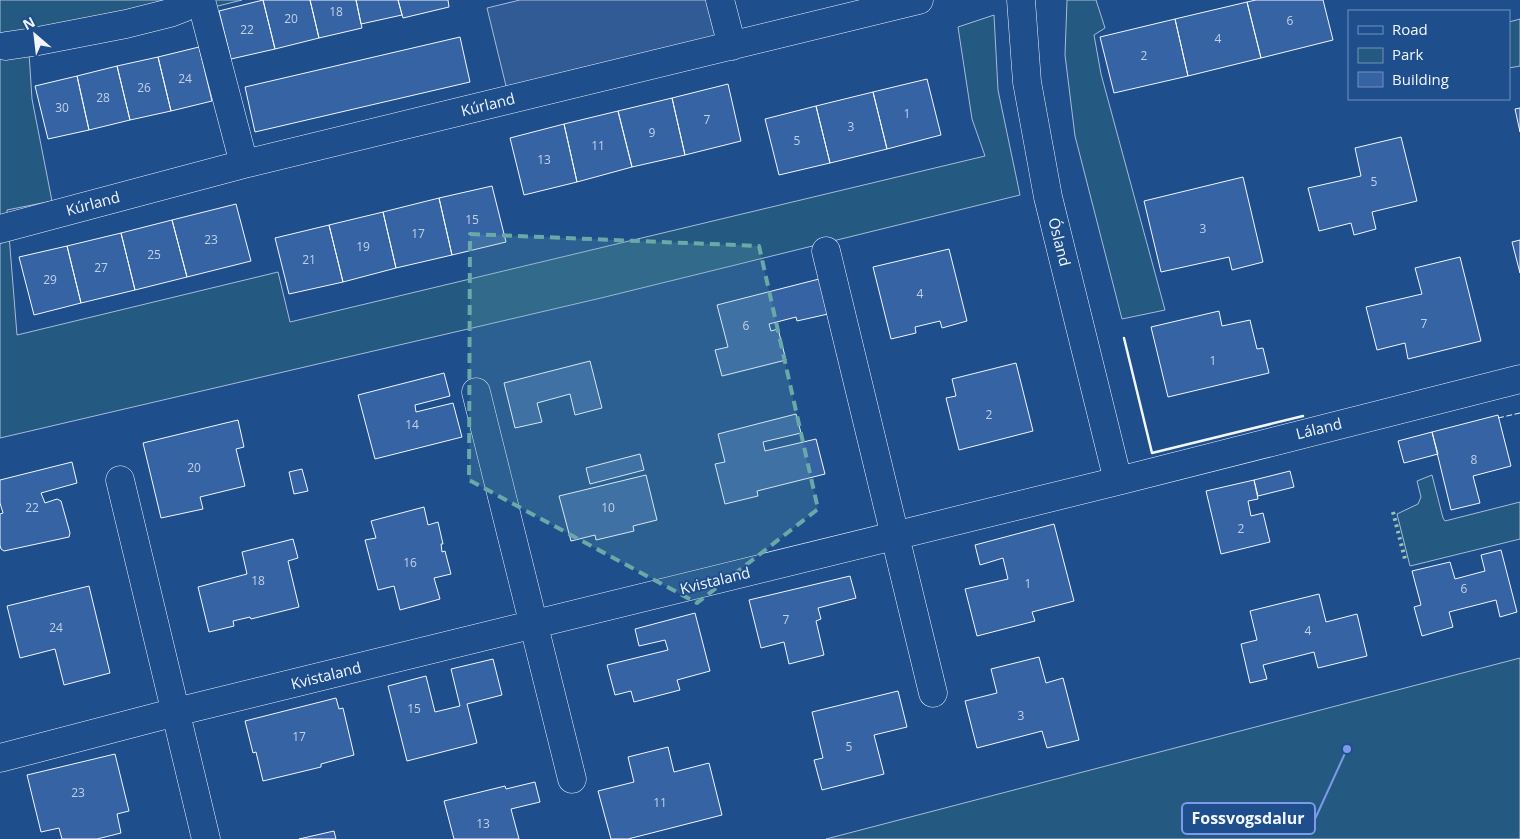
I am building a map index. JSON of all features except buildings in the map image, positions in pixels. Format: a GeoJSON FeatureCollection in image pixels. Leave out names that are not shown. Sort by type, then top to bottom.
{"type":"FeatureCollection","features":[{"type":"Feature","properties":{"kind":"street"},"geometry":{"type":"LineString","coordinates":[[6,46],[126,24],[170,13],[183,8],[194,0]]}},
{"type":"Feature","properties":{"kind":"street"},"geometry":{"type":"LineString","coordinates":[[201,0],[244,164]]}},
{"type":"Feature","properties":{"kind":"street"},"geometry":{"type":"LineString","coordinates":[[720,0],[732,46]]}},
{"type":"Feature","properties":{"kind":"street","name":"Kúrland"},"geometry":{"type":"LineString","coordinates":[[0,229],[244,164],[919,0]]}},
{"type":"Feature","properties":{"kind":"street","name":"Ósland"},"geometry":{"type":"LineString","coordinates":[[1021,0],[1027,82],[1048,197],[1118,481]]}},
{"type":"Feature","properties":{"kind":"street"},"geometry":{"type":"LineString","coordinates":[[826,251],[933,693]]}},
{"type":"Feature","properties":{"kind":"street","name":"Láland"},"geometry":{"type":"LineString","coordinates":[[1118,481],[1520,379]]}},
{"type":"Feature","properties":{"kind":"street"},"geometry":{"type":"LineString","coordinates":[[476,392],[572,779]]}},
{"type":"Feature","properties":{"kind":"street"},"geometry":{"type":"LineString","coordinates":[[120,480],[206,839]]}},
{"type":"Feature","properties":{"kind":"street","name":"Kvistaland"},"geometry":{"type":"LineString","coordinates":[[0,758],[176,712],[1118,481]]}},
{"type":"Feature","properties":{"kind":"highlighted area"},"geometry":{"type":"Polygon","coordinates":[[[470,234],[759,246],[818,509],[697,603],[469,480],[470,234]]]}},
{"type":"Feature","properties":{"kind":"green space"},"geometry":{"type":"Polygon","coordinates":[[[0,0],[242,0],[29,53],[32,99],[52,201],[7,210],[17,335],[278,272],[290,322],[985,156],[972,119],[958,27],[994,15],[998,90],[1020,195],[601,298],[0,438],[0,0]]]}},
{"type":"Feature","properties":{"kind":"green space"},"geometry":{"type":"Polygon","coordinates":[[[1067,0],[1096,0],[1105,28],[1094,35],[1101,74],[1165,310],[1122,319],[1075,136],[1065,55],[1067,0]]]}},
{"type":"Feature","properties":{"kind":"green space"},"geometry":{"type":"Polygon","coordinates":[[[1520,19],[1520,66],[1510,68],[1510,22],[1520,19]]]}},
{"type":"Feature","properties":{"kind":"green space"},"geometry":{"type":"Polygon","coordinates":[[[1432,475],[1445,521],[1520,502],[1520,539],[1410,566],[1397,514],[1418,504],[1421,497],[1417,481],[1432,475]]]}},
{"type":"Feature","properties":{"kind":"green space"},"geometry":{"type":"Polygon","coordinates":[[[1520,658],[1520,839],[826,839],[1520,658]]]}},
{"type":"Feature","properties":{"kind":"shaded area"},"geometry":{"type":"Polygon","coordinates":[[[520,0],[711,0],[720,36],[507,90],[487,8],[520,0]]]}},
{"type":"Feature","properties":{"kind":"hedge"},"geometry":{"type":"LineString","coordinates":[[1393,512],[1405,559]]}},
{"type":"Feature","properties":{"kind":"fence"},"geometry":{"type":"LineString","coordinates":[[1498,418],[1520,413]]}},
{"type":"Feature","properties":{"kind":"wall"},"geometry":{"type":"LineString","coordinates":[[1124,338],[1152,453],[1303,416]]}},
{"type":"Feature","properties":{"kind":"place","name":"Fossvogsdalur"},"geometry":{"type":"Point","coordinates":[1347,749]}}]}
